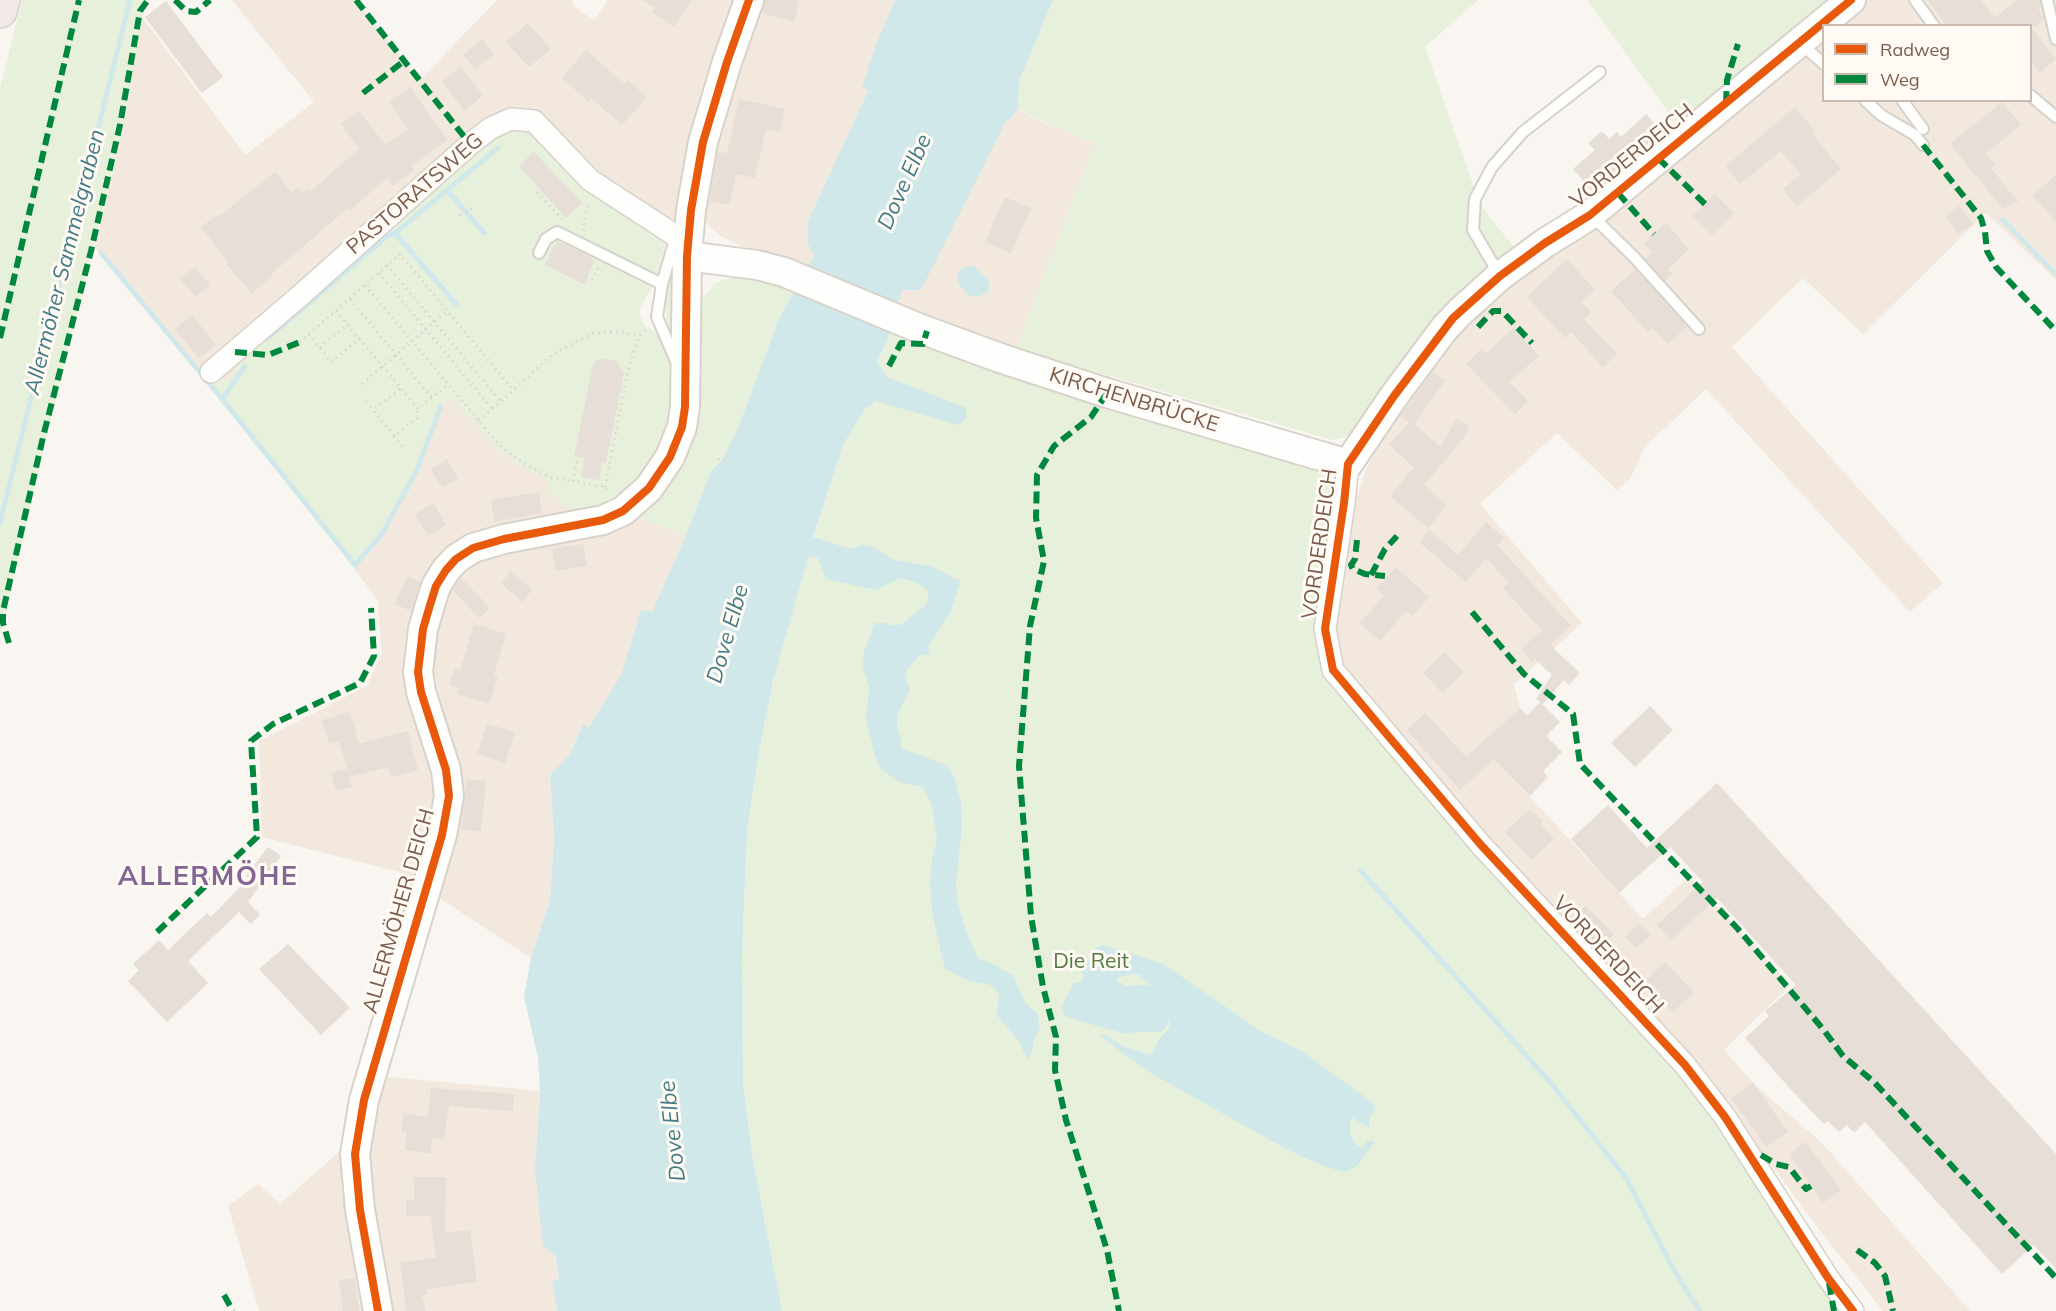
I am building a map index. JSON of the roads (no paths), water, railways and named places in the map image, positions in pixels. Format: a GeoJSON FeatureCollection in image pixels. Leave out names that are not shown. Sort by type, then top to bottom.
{"type":"FeatureCollection","features":[{"type":"Feature","properties":{"kind":"highway"},"geometry":{"type":"LineString","coordinates":[[0,11],[3,0]]}},
{"type":"Feature","properties":{"kind":"street","name":"ALLERMÖHER DEICH"},"geometry":{"type":"LineString","coordinates":[[378,1311],[360,1210],[355,1154],[363,1100],[442,835],[448,796],[446,770],[421,692],[418,672],[423,629],[436,586],[446,570],[473,548],[504,539],[603,520],[623,511],[650,488],[670,457],[682,427],[685,407],[684,243],[703,142],[727,62],[749,0]]}},
{"type":"Feature","properties":{"kind":"street","name":"VORDERDEICH"},"geometry":{"type":"LineString","coordinates":[[1823,24],[1851,0]]}},
{"type":"Feature","properties":{"kind":"street","name":"VORDERDEICH"},"geometry":{"type":"LineString","coordinates":[[1822,24],[1590,215],[1545,243],[1500,276],[1453,318],[1394,396],[1348,464],[1325,629],[1333,670],[1481,845],[1685,1065],[1725,1117],[1828,1278],[1853,1311]]}},
{"type":"Feature","properties":{"kind":"street","name":"PASTORATSWEG"},"geometry":{"type":"LineString","coordinates":[[212,372],[470,144],[491,128],[511,119],[534,121],[590,180],[684,243]]}},
{"type":"Feature","properties":{"kind":"street","name":"KIRCHENBRÜCKE"},"geometry":{"type":"LineString","coordinates":[[684,243],[784,272],[921,329],[1000,358],[1107,393],[1348,464]]}},
{"type":"Feature","properties":{"kind":"lane"},"geometry":{"type":"LineString","coordinates":[[1916,0],[1933,24]]}},
{"type":"Feature","properties":{"kind":"lane"},"geometry":{"type":"LineString","coordinates":[[2047,0],[2056,39]]}},
{"type":"Feature","properties":{"kind":"lane"},"geometry":{"type":"LineString","coordinates":[[1800,43],[1822,62]]}},
{"type":"Feature","properties":{"kind":"lane"},"geometry":{"type":"LineString","coordinates":[[1500,276],[1473,230],[1475,200],[1492,168],[1523,132],[1600,72]]}},
{"type":"Feature","properties":{"kind":"lane"},"geometry":{"type":"LineString","coordinates":[[2032,96],[2056,117]]}},
{"type":"Feature","properties":{"kind":"lane"},"geometry":{"type":"LineString","coordinates":[[1867,102],[1881,115],[1915,135],[1923,145]]}},
{"type":"Feature","properties":{"kind":"lane"},"geometry":{"type":"LineString","coordinates":[[1903,102],[1923,129]]}},
{"type":"Feature","properties":{"kind":"lane"},"geometry":{"type":"LineString","coordinates":[[1590,215],[1634,257],[1699,329]]}},
{"type":"Feature","properties":{"kind":"lane"},"geometry":{"type":"LineString","coordinates":[[539,253],[546,239],[557,232],[662,284]]}},
{"type":"Feature","properties":{"kind":"lane"},"geometry":{"type":"LineString","coordinates":[[684,243],[662,284],[657,317],[686,383]]}},
{"type":"Feature","properties":{"kind":"water","name":"Dove Elbe"},"geometry":{"type":"Polygon","coordinates":[[[895,0],[1053,0],[1019,81],[1018,108],[1005,123],[921,290],[902,290],[891,331],[877,362],[887,377],[966,408],[966,419],[958,425],[876,401],[865,409],[843,445],[813,537],[851,549],[863,545],[875,548],[894,560],[931,566],[960,581],[951,611],[928,646],[930,654],[919,655],[907,670],[905,679],[910,689],[897,716],[897,728],[902,741],[901,748],[946,765],[955,778],[961,804],[962,828],[956,884],[958,904],[966,932],[978,958],[1013,976],[1026,1004],[1037,1013],[1040,1028],[1027,1059],[1020,1043],[997,1015],[999,994],[991,985],[969,981],[945,969],[933,917],[930,886],[931,865],[937,839],[932,806],[923,787],[899,782],[880,768],[875,755],[866,719],[869,688],[863,666],[864,652],[875,623],[886,623],[893,626],[902,624],[927,604],[929,592],[918,583],[900,578],[876,590],[826,579],[818,558],[808,557],[774,677],[759,751],[747,831],[742,954],[743,1083],[753,1160],[782,1311],[557,1311],[552,1281],[559,1279],[555,1256],[543,1246],[535,1168],[540,1091],[538,1058],[524,997],[531,958],[550,900],[554,839],[550,775],[570,754],[583,724],[589,728],[621,675],[641,610],[652,612],[711,471],[722,460],[738,428],[779,319],[814,255],[807,243],[808,221],[868,91],[862,87],[876,44],[895,0]]]}},
{"type":"Feature","properties":{"kind":"water"},"geometry":{"type":"Polygon","coordinates":[[[974,266],[989,281],[989,291],[978,297],[969,296],[958,284],[958,273],[963,267],[974,266]]]}},
{"type":"Feature","properties":{"kind":"water"},"geometry":{"type":"Polygon","coordinates":[[[1103,945],[1163,964],[1262,1032],[1303,1052],[1373,1103],[1375,1111],[1370,1117],[1369,1128],[1353,1118],[1350,1121],[1350,1133],[1355,1144],[1362,1148],[1367,1141],[1375,1141],[1357,1166],[1344,1172],[1321,1165],[1288,1150],[1147,1071],[1099,1035],[1108,1036],[1124,1047],[1151,1055],[1160,1038],[1169,1029],[1170,1018],[1161,1032],[1125,1034],[1067,1017],[1062,1005],[1074,983],[1082,982],[1084,975],[1080,972],[1097,947],[1103,945]],[[1131,974],[1118,978],[1117,982],[1127,986],[1150,985],[1140,975],[1131,974]]]}},
{"type":"Feature","properties":{"kind":"waterway","name":"Allermöher Sammelgraben"},"geometry":{"type":"LineString","coordinates":[[0,523],[130,0]]}},
{"type":"Feature","properties":{"kind":"waterway"},"geometry":{"type":"LineString","coordinates":[[268,338],[386,237],[395,233],[498,148]]}},
{"type":"Feature","properties":{"kind":"waterway"},"geometry":{"type":"LineString","coordinates":[[447,190],[484,233]]}},
{"type":"Feature","properties":{"kind":"waterway"},"geometry":{"type":"LineString","coordinates":[[2003,220],[2056,274]]}},
{"type":"Feature","properties":{"kind":"waterway"},"geometry":{"type":"LineString","coordinates":[[395,233],[456,304]]}},
{"type":"Feature","properties":{"kind":"waterway"},"geometry":{"type":"LineString","coordinates":[[101,253],[222,399]]}},
{"type":"Feature","properties":{"kind":"waterway"},"geometry":{"type":"LineString","coordinates":[[245,366],[222,399],[355,565],[382,534],[417,470],[441,406]]}},
{"type":"Feature","properties":{"kind":"waterway"},"geometry":{"type":"LineString","coordinates":[[1360,870],[1551,1083],[1626,1178],[1675,1272],[1700,1311]]}},
{"type":"Feature","properties":{"kind":"district","name":"ALLERMÖHE"},"geometry":{"type":"Point","coordinates":[208,877]}},
{"type":"Feature","properties":{"kind":"park label","name":"Die Reit"},"geometry":{"type":"Point","coordinates":[1091,962]}}]}
